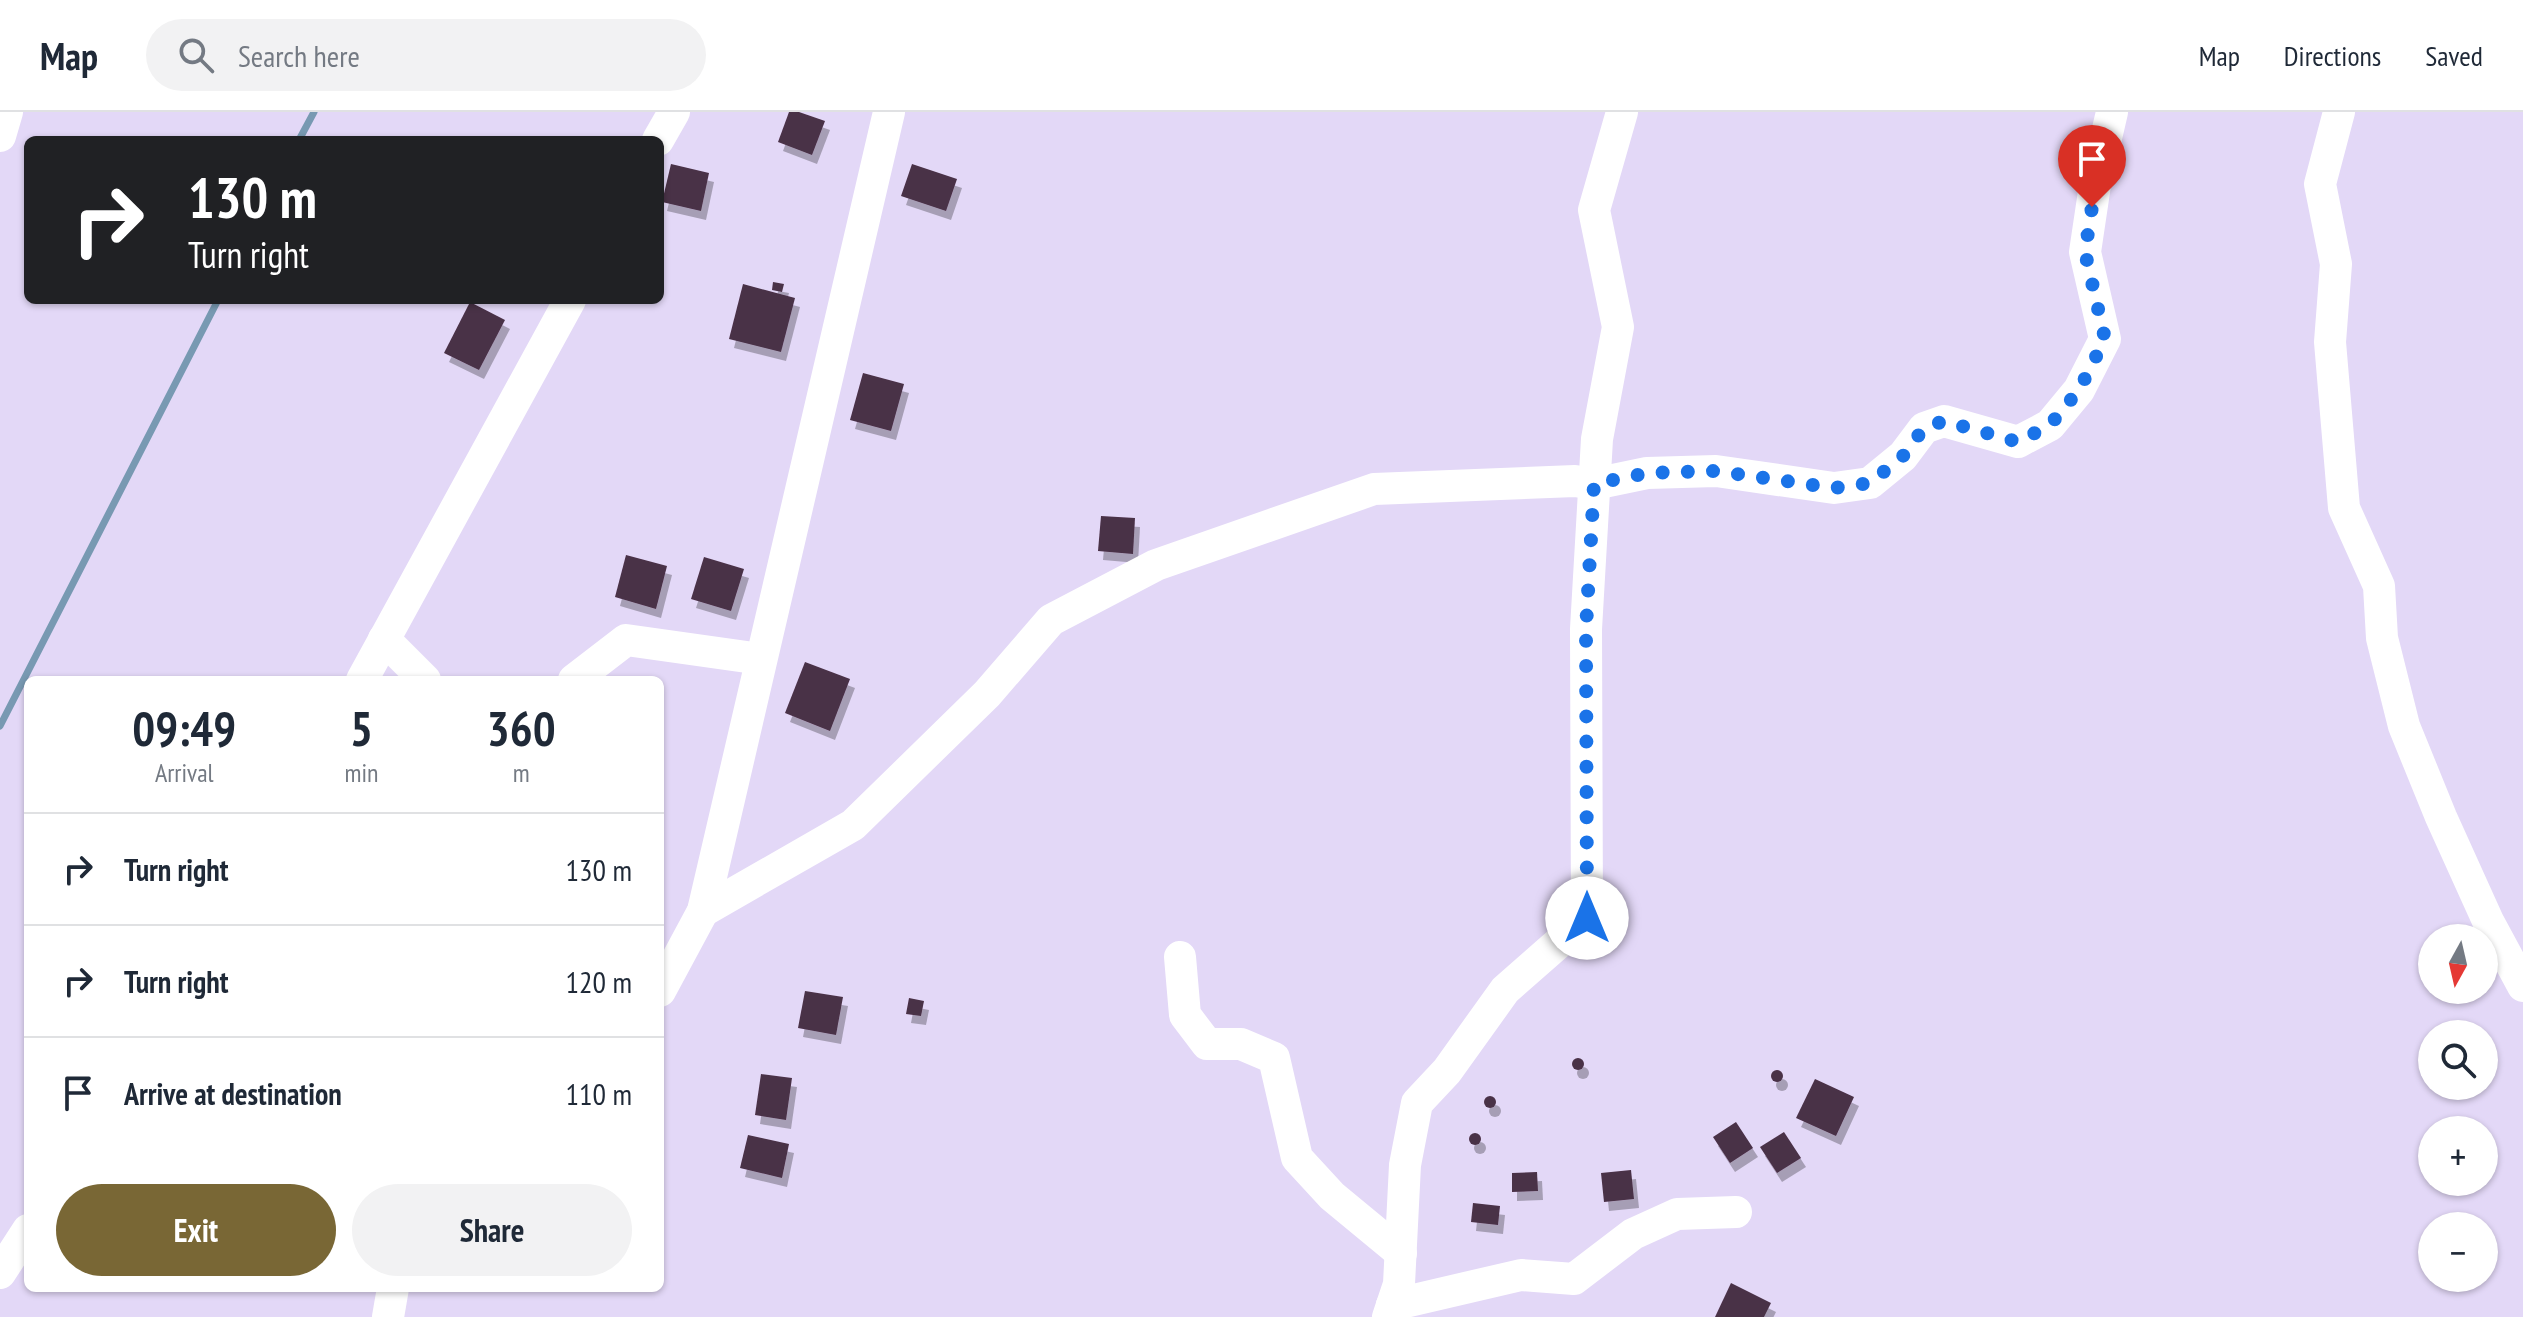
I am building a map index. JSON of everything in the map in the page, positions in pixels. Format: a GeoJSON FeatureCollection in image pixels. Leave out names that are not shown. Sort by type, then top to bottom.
{"type":"FeatureCollection","features":[{"type":"Feature","properties":{"kind":"street"},"geometry":{"type":"LineString","coordinates":[[0,136],[7,112]]}},
{"type":"Feature","properties":{"kind":"street"},"geometry":{"type":"LineString","coordinates":[[660,136],[674,112]]}},
{"type":"Feature","properties":{"kind":"street"},"geometry":{"type":"LineString","coordinates":[[664,984],[703,911],[889,112]]}},
{"type":"Feature","properties":{"kind":"street"},"geometry":{"type":"LineString","coordinates":[[1390,1311],[1399,1284],[1405,1165],[1417,1103],[1447,1071],[1505,990],[1587,918],[1586,629],[1597,439],[1618,327],[1594,210],[1622,112]]}},
{"type":"Feature","properties":{"kind":"street"},"geometry":{"type":"LineString","coordinates":[[703,911],[853,825],[987,694],[1051,620],[1156,565],[1374,489],[1575,481],[1594,484],[1647,473],[1716,471],[1834,488],[1870,483],[1903,456],[1924,428],[1944,421],[2018,442],[2050,425],[2079,390],[2105,339],[2085,252],[2095,185],[2112,112]]}},
{"type":"Feature","properties":{"kind":"street"},"geometry":{"type":"LineString","coordinates":[[2339,112],[2320,184],[2336,264],[2330,342],[2344,508],[2379,586],[2382,638],[2404,726],[2482,908],[2523,986]]}},
{"type":"Feature","properties":{"kind":"street"},"geometry":{"type":"LineString","coordinates":[[364,676],[568,304]]}},
{"type":"Feature","properties":{"kind":"street"},"geometry":{"type":"LineString","coordinates":[[384,639],[421,676]]}},
{"type":"Feature","properties":{"kind":"street"},"geometry":{"type":"LineString","coordinates":[[579,676],[626,640],[761,659]]}},
{"type":"Feature","properties":{"kind":"street"},"geometry":{"type":"LineString","coordinates":[[1180,957],[1185,1015],[1207,1044],[1241,1044],[1274,1058],[1297,1158],[1332,1196],[1401,1253]]}},
{"type":"Feature","properties":{"kind":"street"},"geometry":{"type":"LineString","coordinates":[[1390,1311],[1521,1275],[1574,1279],[1633,1234],[1677,1214],[1736,1212]]}},
{"type":"Feature","properties":{"kind":"street"},"geometry":{"type":"LineString","coordinates":[[0,1273],[24,1236]]}},
{"type":"Feature","properties":{"kind":"street"},"geometry":{"type":"LineString","coordinates":[[388,1317],[392,1292]]}},
{"type":"Feature","properties":{"kind":"building"},"geometry":{"type":"Polygon","coordinates":[[[789,112],[799,112],[825,121],[812,155],[778,142],[789,112]]]}},
{"type":"Feature","properties":{"kind":"building"},"geometry":{"type":"Polygon","coordinates":[[[671,164],[709,173],[701,211],[664,202],[671,164]]]}},
{"type":"Feature","properties":{"kind":"building"},"geometry":{"type":"Polygon","coordinates":[[[912,164],[957,179],[946,211],[901,196],[912,164]]]}},
{"type":"Feature","properties":{"kind":"building"},"geometry":{"type":"Polygon","coordinates":[[[773,282],[784,284],[782,292],[772,290],[773,282]]]}},
{"type":"Feature","properties":{"kind":"building"},"geometry":{"type":"Polygon","coordinates":[[[743,284],[795,298],[781,352],[729,339],[743,284]]]}},
{"type":"Feature","properties":{"kind":"building"},"geometry":{"type":"Polygon","coordinates":[[[469,304],[505,320],[479,370],[444,353],[469,304]]]}},
{"type":"Feature","properties":{"kind":"building"},"geometry":{"type":"Polygon","coordinates":[[[863,373],[904,384],[891,431],[850,420],[863,373]]]}},
{"type":"Feature","properties":{"kind":"building"},"geometry":{"type":"Polygon","coordinates":[[[1101,516],[1135,518],[1133,554],[1098,551],[1101,516]]]}},
{"type":"Feature","properties":{"kind":"building"},"geometry":{"type":"Polygon","coordinates":[[[626,555],[667,566],[656,609],[615,597],[626,555]]]}},
{"type":"Feature","properties":{"kind":"building"},"geometry":{"type":"Polygon","coordinates":[[[704,557],[744,569],[731,611],[691,599],[704,557]]]}},
{"type":"Feature","properties":{"kind":"building"},"geometry":{"type":"Polygon","coordinates":[[[805,662],[850,679],[830,731],[785,713],[805,662]]]}},
{"type":"Feature","properties":{"kind":"building"},"geometry":{"type":"Polygon","coordinates":[[[805,991],[843,997],[836,1035],[798,1028],[805,991]]]}},
{"type":"Feature","properties":{"kind":"building"},"geometry":{"type":"Polygon","coordinates":[[[909,998],[924,1001],[921,1016],[906,1014],[909,998]]]}},
{"type":"Feature","properties":{"kind":"building"},"geometry":{"type":"Polygon","coordinates":[[[1578,1058],[1584,1064],[1578,1070],[1572,1064],[1578,1058]]]}},
{"type":"Feature","properties":{"kind":"building"},"geometry":{"type":"Polygon","coordinates":[[[1777,1070],[1783,1076],[1777,1082],[1771,1076],[1777,1070]]]}},
{"type":"Feature","properties":{"kind":"building"},"geometry":{"type":"Polygon","coordinates":[[[761,1074],[792,1078],[786,1120],[755,1115],[761,1074]]]}},
{"type":"Feature","properties":{"kind":"building"},"geometry":{"type":"Polygon","coordinates":[[[1815,1079],[1854,1097],[1836,1136],[1796,1118],[1815,1079]]]}},
{"type":"Feature","properties":{"kind":"building"},"geometry":{"type":"Polygon","coordinates":[[[1490,1096],[1496,1102],[1490,1108],[1484,1102],[1490,1096]]]}},
{"type":"Feature","properties":{"kind":"building"},"geometry":{"type":"Polygon","coordinates":[[[1736,1122],[1753,1148],[1730,1163],[1713,1137],[1736,1122]]]}},
{"type":"Feature","properties":{"kind":"building"},"geometry":{"type":"Polygon","coordinates":[[[1784,1132],[1801,1158],[1777,1173],[1760,1147],[1784,1132]]]}},
{"type":"Feature","properties":{"kind":"building"},"geometry":{"type":"Polygon","coordinates":[[[1475,1133],[1481,1139],[1475,1145],[1469,1139],[1475,1133]]]}},
{"type":"Feature","properties":{"kind":"building"},"geometry":{"type":"Polygon","coordinates":[[[748,1135],[789,1144],[782,1178],[740,1168],[748,1135]]]}},
{"type":"Feature","properties":{"kind":"building"},"geometry":{"type":"Polygon","coordinates":[[[1631,1170],[1634,1199],[1604,1202],[1601,1173],[1631,1170]]]}},
{"type":"Feature","properties":{"kind":"building"},"geometry":{"type":"Polygon","coordinates":[[[1537,1172],[1538,1191],[1512,1192],[1512,1173],[1537,1172]]]}},
{"type":"Feature","properties":{"kind":"building"},"geometry":{"type":"Polygon","coordinates":[[[1473,1203],[1500,1206],[1498,1225],[1471,1222],[1473,1203]]]}},
{"type":"Feature","properties":{"kind":"building"},"geometry":{"type":"Polygon","coordinates":[[[1731,1283],[1771,1303],[1764,1317],[1715,1317],[1731,1283]]]}},
{"type":"Feature","properties":{"kind":"waterway"},"geometry":{"type":"LineString","coordinates":[[301,136],[314,112]]}},
{"type":"Feature","properties":{"kind":"waterway"},"geometry":{"type":"LineString","coordinates":[[26,676],[216,304]]}},
{"type":"Feature","properties":{"kind":"waterway"},"geometry":{"type":"LineString","coordinates":[[0,726],[24,679]]}},
{"type":"Feature","properties":{"kind":"route"},"geometry":{"type":"LineString","coordinates":[[1587,918],[1586,629],[1594,484],[1647,473],[1716,471],[1834,488],[1870,483],[1903,456],[1924,428],[1944,421],[2018,442],[2050,425],[2079,390],[2105,339],[2085,252],[2092,207]]}}]}
